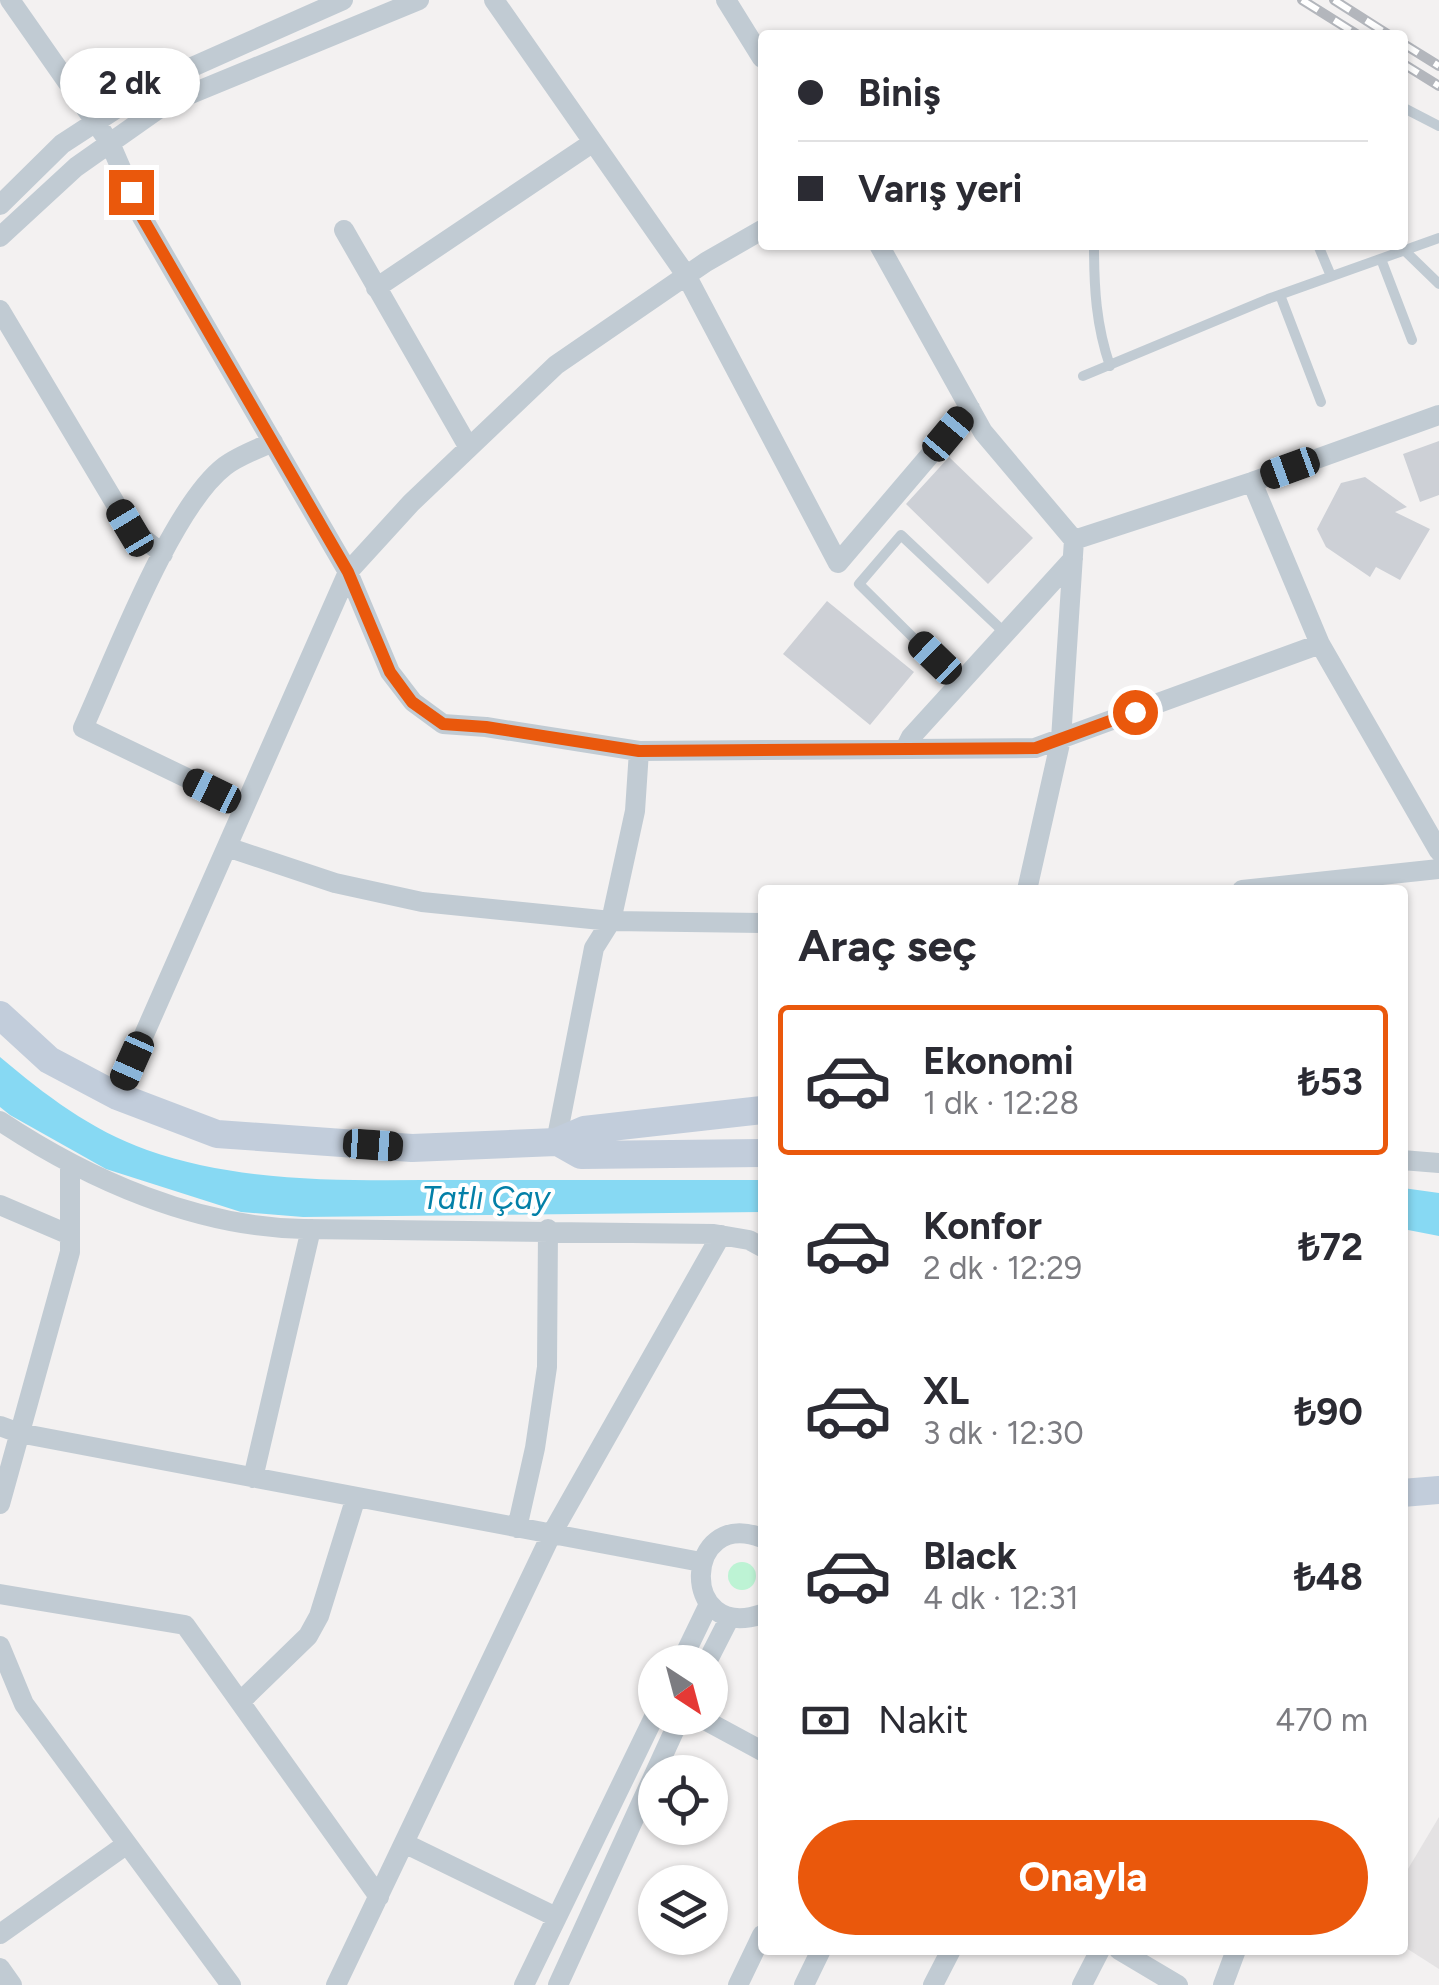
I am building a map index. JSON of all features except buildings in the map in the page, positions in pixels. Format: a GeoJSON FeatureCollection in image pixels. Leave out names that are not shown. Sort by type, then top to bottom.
{"type":"FeatureCollection","features":[{"type":"Feature","properties":{"kind":"street"},"geometry":{"type":"LineString","coordinates":[[10,0],[110,143],[142,217],[348,572],[390,672],[412,702],[443,724],[639,751],[1036,748],[1320,644]]}},
{"type":"Feature","properties":{"kind":"street"},"geometry":{"type":"LineString","coordinates":[[0,204],[62,144],[154,84],[343,0]]}},
{"type":"Feature","properties":{"kind":"street"},"geometry":{"type":"LineString","coordinates":[[0,236],[76,167],[164,105],[420,0]]}},
{"type":"Feature","properties":{"kind":"street"},"geometry":{"type":"LineString","coordinates":[[494,0],[686,275],[838,563],[970,408]]}},
{"type":"Feature","properties":{"kind":"street"},"geometry":{"type":"LineString","coordinates":[[716,0],[730,7],[758,52]]}},
{"type":"Feature","properties":{"kind":"street"},"geometry":{"type":"LineString","coordinates":[[376,288],[592,144]]}},
{"type":"Feature","properties":{"kind":"street"},"geometry":{"type":"LineString","coordinates":[[344,230],[469,448]]}},
{"type":"Feature","properties":{"kind":"street"},"geometry":{"type":"LineString","coordinates":[[116,1096],[348,572],[412,502],[556,365],[686,275],[758,232]]}},
{"type":"Feature","properties":{"kind":"street"},"geometry":{"type":"LineString","coordinates":[[882,250],[983,432],[1073,550],[1061,739],[1029,885]]}},
{"type":"Feature","properties":{"kind":"street"},"geometry":{"type":"LineString","coordinates":[[0,310],[130,528],[163,554]]}},
{"type":"Feature","properties":{"kind":"street"},"geometry":{"type":"LineString","coordinates":[[905,749],[1073,550],[1439,415]]}},
{"type":"Feature","properties":{"kind":"street"},"geometry":{"type":"LineString","coordinates":[[244,806],[83,728],[163,554],[197,494],[225,466],[272,442]]}},
{"type":"Feature","properties":{"kind":"street"},"geometry":{"type":"LineString","coordinates":[[1252,482],[1320,644],[1439,851]]}},
{"type":"Feature","properties":{"kind":"street"},"geometry":{"type":"LineString","coordinates":[[557,1142],[594,948],[611,921],[634,810],[639,751]]}},
{"type":"Feature","properties":{"kind":"street"},"geometry":{"type":"LineString","coordinates":[[226,848],[336,883],[422,902],[611,921],[758,924]]}},
{"type":"Feature","properties":{"kind":"street"},"geometry":{"type":"LineString","coordinates":[[1289,885],[1439,869]]}},
{"type":"Feature","properties":{"kind":"street"},"geometry":{"type":"LineString","coordinates":[[0,1014],[49,1060],[116,1096],[217,1134],[412,1148],[557,1142],[584,1130],[758,1110]]}},
{"type":"Feature","properties":{"kind":"street"},"geometry":{"type":"LineString","coordinates":[[0,1121],[70,1164],[161,1201],[216,1218],[265,1227],[721,1235],[758,1244]]}},
{"type":"Feature","properties":{"kind":"street"},"geometry":{"type":"LineString","coordinates":[[557,1142],[581,1155],[758,1153]]}},
{"type":"Feature","properties":{"kind":"street"},"geometry":{"type":"LineString","coordinates":[[1408,1160],[1439,1163]]}},
{"type":"Feature","properties":{"kind":"street"},"geometry":{"type":"LineString","coordinates":[[0,1504],[10,1429],[70,1252],[70,1164]]}},
{"type":"Feature","properties":{"kind":"street"},"geometry":{"type":"LineString","coordinates":[[0,1205],[70,1236]]}},
{"type":"Feature","properties":{"kind":"street"},"geometry":{"type":"LineString","coordinates":[[253,1478],[311,1229]]}},
{"type":"Feature","properties":{"kind":"street"},"geometry":{"type":"LineString","coordinates":[[517,1528],[535,1448],[547,1367],[548,1230]]}},
{"type":"Feature","properties":{"kind":"street"},"geometry":{"type":"LineString","coordinates":[[336,1985],[551,1535],[721,1235]]}},
{"type":"Feature","properties":{"kind":"street"},"geometry":{"type":"LineString","coordinates":[[10,1429],[701,1562]]}},
{"type":"Feature","properties":{"kind":"street"},"geometry":{"type":"LineString","coordinates":[[1408,1497],[1439,1490]]}},
{"type":"Feature","properties":{"kind":"street"},"geometry":{"type":"LineString","coordinates":[[240,1702],[296,1651],[314,1626],[356,1497]]}},
{"type":"Feature","properties":{"kind":"street"},"geometry":{"type":"LineString","coordinates":[[757,1536],[732,1534],[719,1540],[708,1549],[699,1577],[709,1604],[730,1617],[758,1615]]}},
{"type":"Feature","properties":{"kind":"street"},"geometry":{"type":"LineString","coordinates":[[0,1594],[185,1625],[378,1896]]}},
{"type":"Feature","properties":{"kind":"street"},"geometry":{"type":"LineString","coordinates":[[689,1645],[709,1604]]}},
{"type":"Feature","properties":{"kind":"street"},"geometry":{"type":"LineString","coordinates":[[716,1645],[730,1617]]}},
{"type":"Feature","properties":{"kind":"street"},"geometry":{"type":"LineString","coordinates":[[0,1646],[24,1704],[230,1985]]}},
{"type":"Feature","properties":{"kind":"street"},"geometry":{"type":"LineString","coordinates":[[728,1733],[758,1749]]}},
{"type":"Feature","properties":{"kind":"street"},"geometry":{"type":"LineString","coordinates":[[524,1985],[645,1735]]}},
{"type":"Feature","properties":{"kind":"street"},"geometry":{"type":"LineString","coordinates":[[558,1985],[672,1735]]}},
{"type":"Feature","properties":{"kind":"street"},"geometry":{"type":"LineString","coordinates":[[404,1843],[556,1918]]}},
{"type":"Feature","properties":{"kind":"street"},"geometry":{"type":"LineString","coordinates":[[0,1934],[127,1844]]}},
{"type":"Feature","properties":{"kind":"street"},"geometry":{"type":"LineString","coordinates":[[738,1985],[758,1943]]}},
{"type":"Feature","properties":{"kind":"street"},"geometry":{"type":"LineString","coordinates":[[804,1985],[819,1955]]}},
{"type":"Feature","properties":{"kind":"street"},"geometry":{"type":"LineString","coordinates":[[933,1985],[948,1955]]}},
{"type":"Feature","properties":{"kind":"street"},"geometry":{"type":"LineString","coordinates":[[1082,1985],[1097,1955]]}},
{"type":"Feature","properties":{"kind":"street"},"geometry":{"type":"LineString","coordinates":[[1127,1955],[1178,1985]]}},
{"type":"Feature","properties":{"kind":"street"},"geometry":{"type":"LineString","coordinates":[[1223,1985],[1234,1955]]}},
{"type":"Feature","properties":{"kind":"street"},"geometry":{"type":"LineString","coordinates":[[0,1968],[12,1985]]}},
{"type":"Feature","properties":{"kind":"lane"},"geometry":{"type":"LineString","coordinates":[[1408,109],[1439,126]]}},
{"type":"Feature","properties":{"kind":"lane"},"geometry":{"type":"LineString","coordinates":[[1408,250],[1439,238]]}},
{"type":"Feature","properties":{"kind":"lane"},"geometry":{"type":"LineString","coordinates":[[1094,250],[1094,298],[1110,366]]}},
{"type":"Feature","properties":{"kind":"lane"},"geometry":{"type":"LineString","coordinates":[[1320,250],[1331,276]]}},
{"type":"Feature","properties":{"kind":"lane"},"geometry":{"type":"LineString","coordinates":[[1083,376],[1280,295],[1404,251],[1439,284]]}},
{"type":"Feature","properties":{"kind":"lane"},"geometry":{"type":"LineString","coordinates":[[1382,258],[1412,340]]}},
{"type":"Feature","properties":{"kind":"lane"},"geometry":{"type":"LineString","coordinates":[[1280,295],[1321,402]]}},
{"type":"Feature","properties":{"kind":"lane"},"geometry":{"type":"LineString","coordinates":[[960,683],[859,584],[901,535],[1006,633]]}},
{"type":"Feature","properties":{"kind":"shaded area"},"geometry":{"type":"Polygon","coordinates":[[[1439,1817],[1439,1969],[1408,1949],[1408,1869],[1439,1817]]]}},
{"type":"Feature","properties":{"kind":"green space"},"geometry":{"type":"Polygon","coordinates":[[[742,1562],[752,1566],[756,1576],[752,1586],[742,1590],[732,1586],[728,1576],[732,1566],[742,1562]]]}},
{"type":"Feature","properties":{"kind":"water","name":"Tatlı Çay"},"geometry":{"type":"Polygon","coordinates":[[[0,1057],[52,1098],[107,1132],[147,1150],[223,1169],[340,1180],[758,1180],[758,1212],[303,1217],[241,1212],[106,1169],[0,1107],[0,1057]]]}},
{"type":"Feature","properties":{"kind":"water"},"geometry":{"type":"Polygon","coordinates":[[[1408,1189],[1439,1193],[1439,1236],[1408,1230],[1408,1189]]]}},
{"type":"Feature","properties":{"kind":"railway"},"geometry":{"type":"LineString","coordinates":[[1302,0],[1350,30]]}},
{"type":"Feature","properties":{"kind":"railway"},"geometry":{"type":"LineString","coordinates":[[1334,0],[1381,30]]}},
{"type":"Feature","properties":{"kind":"railway"},"geometry":{"type":"LineString","coordinates":[[1408,47],[1439,66]]}},
{"type":"Feature","properties":{"kind":"railway"},"geometry":{"type":"LineString","coordinates":[[1408,67],[1439,86]]}},
{"type":"Feature","properties":{"kind":"route"},"geometry":{"type":"LineString","coordinates":[[131,192],[348,572],[390,672],[412,702],[443,724],[639,751],[1036,748],[1135,712]]}}]}
